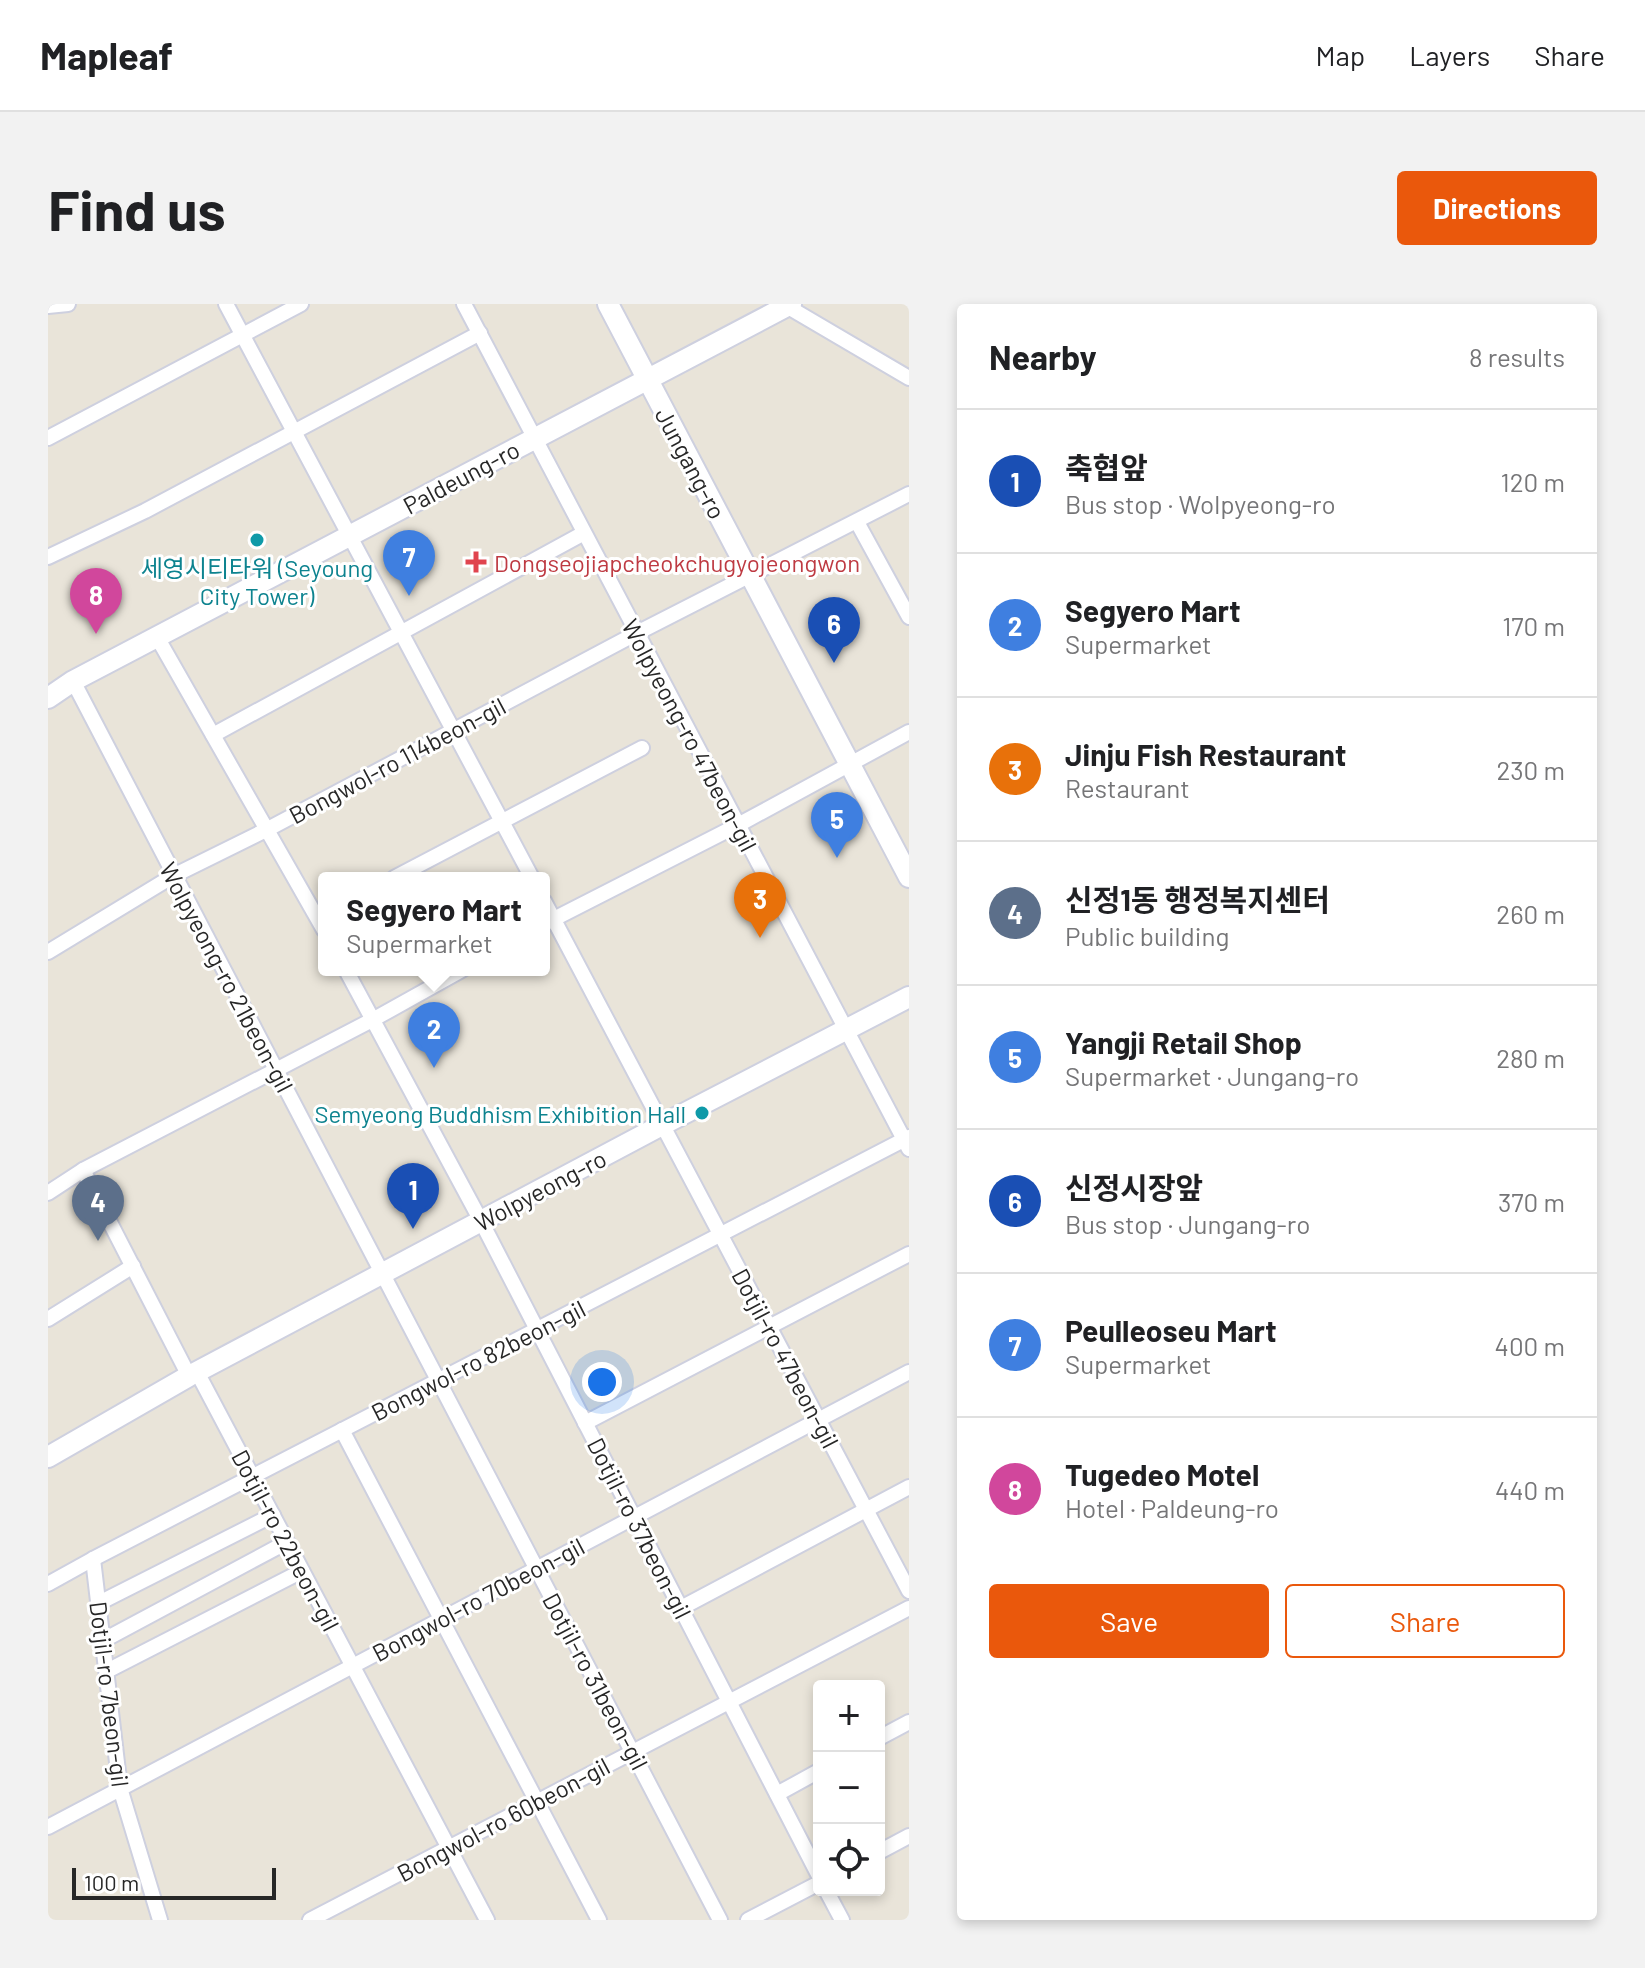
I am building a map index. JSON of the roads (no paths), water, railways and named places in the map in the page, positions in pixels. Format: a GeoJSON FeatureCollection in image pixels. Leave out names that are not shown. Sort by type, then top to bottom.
{"type":"FeatureCollection","features":[{"type":"Feature","properties":{"kind":"main road","name":"Jungang-ro"},"geometry":{"type":"LineString","coordinates":[[608,304],[909,877]]}},
{"type":"Feature","properties":{"kind":"main road","name":"Paldeung-ro"},"geometry":{"type":"LineString","coordinates":[[48,698],[73,681],[786,305]]}},
{"type":"Feature","properties":{"kind":"main road","name":"Wolpyeong-ro"},"geometry":{"type":"LineString","coordinates":[[48,1457],[193,1374],[909,997]]}},
{"type":"Feature","properties":{"kind":"street"},"geometry":{"type":"LineString","coordinates":[[48,306],[68,304]]}},
{"type":"Feature","properties":{"kind":"street"},"geometry":{"type":"LineString","coordinates":[[226,304],[529,872]]}},
{"type":"Feature","properties":{"kind":"street"},"geometry":{"type":"LineString","coordinates":[[48,438],[301,304]]}},
{"type":"Feature","properties":{"kind":"street","name":"Wolpyeong-ro 47beon-gil"},"geometry":{"type":"LineString","coordinates":[[464,304],[907,1142]]}},
{"type":"Feature","properties":{"kind":"street"},"geometry":{"type":"LineString","coordinates":[[786,305],[909,378]]}},
{"type":"Feature","properties":{"kind":"street"},"geometry":{"type":"LineString","coordinates":[[48,557],[145,511],[480,333]]}},
{"type":"Feature","properties":{"kind":"street","name":"Bongwol-ro 114beon-gil"},"geometry":{"type":"LineString","coordinates":[[48,952],[173,876],[909,494]]}},
{"type":"Feature","properties":{"kind":"street"},"geometry":{"type":"LineString","coordinates":[[857,522],[907,609]]}},
{"type":"Feature","properties":{"kind":"street"},"geometry":{"type":"LineString","coordinates":[[213,735],[584,533]]}},
{"type":"Feature","properties":{"kind":"street"},"geometry":{"type":"LineString","coordinates":[[157,637],[318,914]]}},
{"type":"Feature","properties":{"kind":"street","name":"Wolpyeong-ro 21beon-gil"},"geometry":{"type":"LineString","coordinates":[[73,681],[383,1273]]}},
{"type":"Feature","properties":{"kind":"street"},"geometry":{"type":"LineString","coordinates":[[550,921],[738,825],[909,732]]}},
{"type":"Feature","properties":{"kind":"street"},"geometry":{"type":"LineString","coordinates":[[406,872],[642,748]]}},
{"type":"Feature","properties":{"kind":"street","name":"Dotjil-ro 47beon-gil"},"geometry":{"type":"LineString","coordinates":[[550,924],[662,1125],[909,1591]]}},
{"type":"Feature","properties":{"kind":"street","name":"Dotjil-ro 37beon-gil"},"geometry":{"type":"LineString","coordinates":[[349,976],[481,1221],[813,1864]]}},
{"type":"Feature","properties":{"kind":"street"},"geometry":{"type":"LineString","coordinates":[[48,1193],[83,1170],[451,976]]}},
{"type":"Feature","properties":{"kind":"street","name":"Bongwol-ro 82beon-gil"},"geometry":{"type":"LineString","coordinates":[[48,1584],[537,1329],[907,1142]]}},
{"type":"Feature","properties":{"kind":"street","name":"Dotjil-ro 22beon-gil"},"geometry":{"type":"LineString","coordinates":[[83,1170],[133,1266],[252,1476],[487,1920]]}},
{"type":"Feature","properties":{"kind":"street"},"geometry":{"type":"LineString","coordinates":[[585,1423],[909,1254]]}},
{"type":"Feature","properties":{"kind":"street"},"geometry":{"type":"LineString","coordinates":[[48,1319],[133,1266]]}},
{"type":"Feature","properties":{"kind":"street","name":"Dotjil-ro 31beon-gil"},"geometry":{"type":"LineString","coordinates":[[383,1273],[720,1920]]}},
{"type":"Feature","properties":{"kind":"street","name":"Bongwol-ro 70beon-gil"},"geometry":{"type":"LineString","coordinates":[[48,1827],[909,1372]]}},
{"type":"Feature","properties":{"kind":"street"},"geometry":{"type":"LineString","coordinates":[[342,1430],[599,1920]]}},
{"type":"Feature","properties":{"kind":"street"},"geometry":{"type":"LineString","coordinates":[[681,1608],[909,1487]]}},
{"type":"Feature","properties":{"kind":"street"},"geometry":{"type":"LineString","coordinates":[[99,1603],[273,1515]]}},
{"type":"Feature","properties":{"kind":"street"},"geometry":{"type":"LineString","coordinates":[[104,1640],[287,1542]]}},
{"type":"Feature","properties":{"kind":"street","name":"Dotjil-ro 7beon-gil"},"geometry":{"type":"LineString","coordinates":[[93,1559],[120,1788],[160,1920]]}},
{"type":"Feature","properties":{"kind":"street"},"geometry":{"type":"LineString","coordinates":[[107,1671],[302,1571]]}},
{"type":"Feature","properties":{"kind":"street","name":"Bongwol-ro 60beon-gil"},"geometry":{"type":"LineString","coordinates":[[310,1920],[909,1608]]}},
{"type":"Feature","properties":{"kind":"street"},"geometry":{"type":"LineString","coordinates":[[885,1735],[909,1722]]}},
{"type":"Feature","properties":{"kind":"street"},"geometry":{"type":"LineString","coordinates":[[777,1794],[813,1774]]}},
{"type":"Feature","properties":{"kind":"street"},"geometry":{"type":"LineString","coordinates":[[885,1849],[909,1836]]}},
{"type":"Feature","properties":{"kind":"street"},"geometry":{"type":"LineString","coordinates":[[748,1920],[813,1886]]}},
{"type":"Feature","properties":{"kind":"street"},"geometry":{"type":"LineString","coordinates":[[829,1896],[842,1920]]}},
{"type":"Feature","properties":{"kind":"place","name":"세영시티타워 (Seyoung City Tower)"},"geometry":{"type":"Point","coordinates":[257,540]}},
{"type":"Feature","properties":{"kind":"place","name":"Dongseojiapcheokchugyojeongwon"},"geometry":{"type":"Point","coordinates":[476,562]}},
{"type":"Feature","properties":{"kind":"place","name":"Peulleoseu Mart"},"geometry":{"type":"Point","coordinates":[409,596]}},
{"type":"Feature","properties":{"kind":"place","name":"Tugedeo Motel"},"geometry":{"type":"Point","coordinates":[96,634]}},
{"type":"Feature","properties":{"kind":"place","name":"신정시장앞"},"geometry":{"type":"Point","coordinates":[834,663]}},
{"type":"Feature","properties":{"kind":"place","name":"Yangji Retail Shop"},"geometry":{"type":"Point","coordinates":[837,858]}},
{"type":"Feature","properties":{"kind":"place","name":"Jinju Fish Restaurant"},"geometry":{"type":"Point","coordinates":[760,938]}},
{"type":"Feature","properties":{"kind":"place","name":"Segyero Mart"},"geometry":{"type":"Point","coordinates":[434,1068]}},
{"type":"Feature","properties":{"kind":"place","name":"Semyeong Buddhism Exhibition Hall"},"geometry":{"type":"Point","coordinates":[702,1113]}},
{"type":"Feature","properties":{"kind":"place","name":"축협앞"},"geometry":{"type":"Point","coordinates":[413,1229]}},
{"type":"Feature","properties":{"kind":"place","name":"신정1동 행정복지센터"},"geometry":{"type":"Point","coordinates":[98,1241]}}]}
